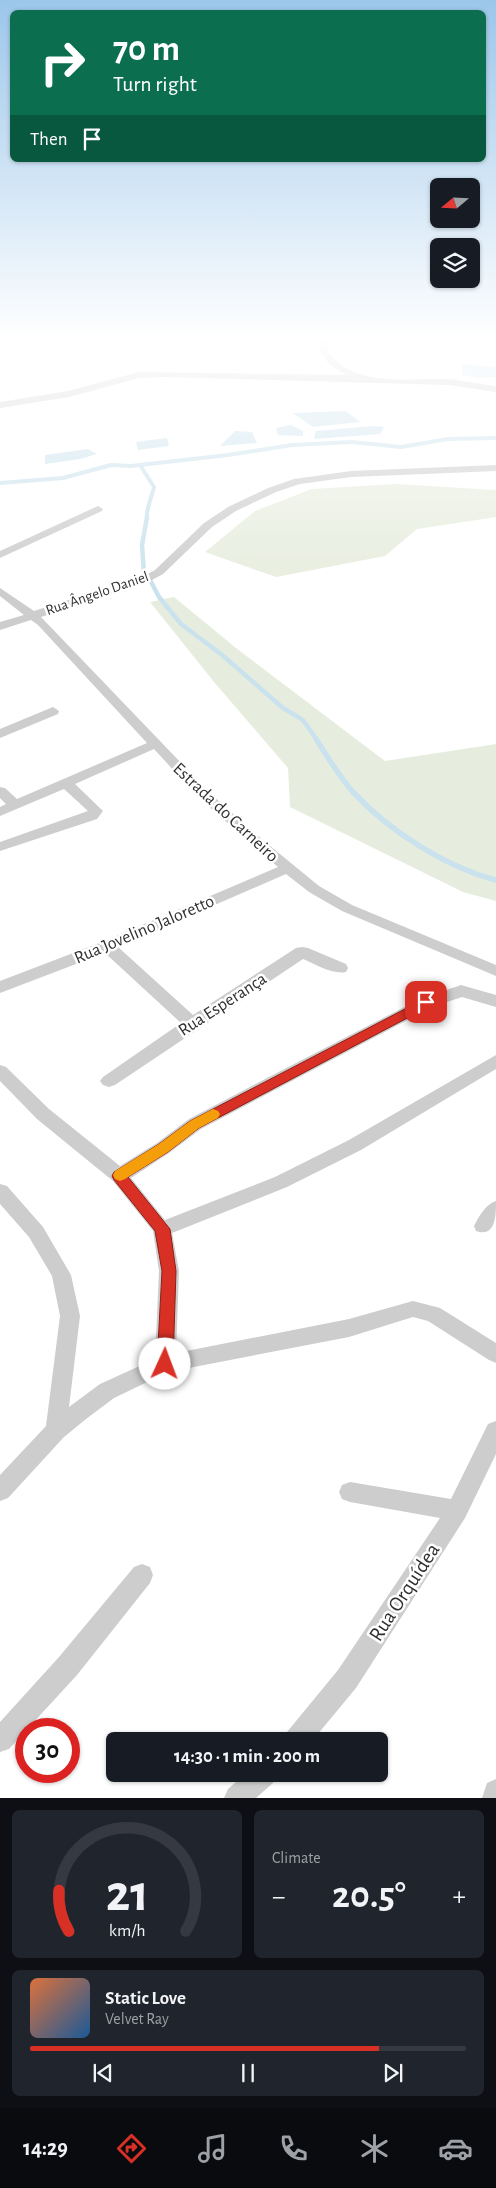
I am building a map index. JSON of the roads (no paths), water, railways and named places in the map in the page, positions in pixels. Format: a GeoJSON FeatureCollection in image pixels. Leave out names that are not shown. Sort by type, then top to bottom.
{"type":"FeatureCollection","features":[{"type":"Feature","properties":{"kind":"street","name":"Rua Ângelo Daniel"},"geometry":{"type":"LineString","coordinates":[[0,626],[148,578],[159,572],[208,524],[232,509],[272,490],[298,481],[352,474],[496,468]]}},
{"type":"Feature","properties":{"kind":"street"},"geometry":{"type":"LineString","coordinates":[[0,555],[98,509]]}},
{"type":"Feature","properties":{"kind":"street","name":"Estrada do Carneiro"},"geometry":{"type":"LineString","coordinates":[[0,592],[34,614],[204,795],[287,868],[314,889],[347,908],[496,971]]}},
{"type":"Feature","properties":{"kind":"street"},"geometry":{"type":"LineString","coordinates":[[0,734],[54,711]]}},
{"type":"Feature","properties":{"kind":"street"},"geometry":{"type":"LineString","coordinates":[[0,812],[155,744]]}},
{"type":"Feature","properties":{"kind":"street"},"geometry":{"type":"LineString","coordinates":[[0,846],[92,816],[96,811],[66,783]]}},
{"type":"Feature","properties":{"kind":"street"},"geometry":{"type":"LineString","coordinates":[[0,791],[15,805]]}},
{"type":"Feature","properties":{"kind":"street","name":"Rua Jovelino Jaloretto"},"geometry":{"type":"LineString","coordinates":[[0,987],[107,946],[287,868]]}},
{"type":"Feature","properties":{"kind":"street"},"geometry":{"type":"LineString","coordinates":[[107,946],[192,1024]]}},
{"type":"Feature","properties":{"kind":"street","name":"Rua Esperança"},"geometry":{"type":"LineString","coordinates":[[109,1081],[302,952],[340,968]]}},
{"type":"Feature","properties":{"kind":"street"},"geometry":{"type":"LineString","coordinates":[[119,1176],[164,1148],[195,1124],[426,1002],[461,991],[496,1000]]}},
{"type":"Feature","properties":{"kind":"street"},"geometry":{"type":"LineString","coordinates":[[162,1229],[280,1182],[339,1153],[496,1061]]}},
{"type":"Feature","properties":{"kind":"street"},"geometry":{"type":"LineString","coordinates":[[0,1071],[43,1114],[119,1176],[162,1229],[169,1271],[165,1364]]}},
{"type":"Feature","properties":{"kind":"street"},"geometry":{"type":"LineString","coordinates":[[0,1192],[36,1232],[60,1275],[70,1316],[56,1430]]}},
{"type":"Feature","properties":{"kind":"street"},"geometry":{"type":"LineString","coordinates":[[483,1226],[496,1208]]}},
{"type":"Feature","properties":{"kind":"street"},"geometry":{"type":"LineString","coordinates":[[0,1491],[56,1430],[107,1391],[165,1364],[349,1328],[413,1309],[433,1314],[496,1354]]}},
{"type":"Feature","properties":{"kind":"street","name":"Rua Orquídea"},"geometry":{"type":"LineString","coordinates":[[303,1732],[347,1679],[457,1511],[496,1431]]}},
{"type":"Feature","properties":{"kind":"street"},"geometry":{"type":"LineString","coordinates":[[350,1492],[457,1511]]}},
{"type":"Feature","properties":{"kind":"street"},"geometry":{"type":"LineString","coordinates":[[0,1740],[68,1666],[142,1575]]}},
{"type":"Feature","properties":{"kind":"street"},"geometry":{"type":"LineString","coordinates":[[237,1798],[255,1782]]}},
{"type":"Feature","properties":{"kind":"street"},"geometry":{"type":"LineString","coordinates":[[495,1798],[496,1792]]}},
{"type":"Feature","properties":{"kind":"water"},"geometry":{"type":"Polygon","coordinates":[[[309,424],[342,424],[313,427],[309,424]]]}},
{"type":"Feature","properties":{"kind":"water"},"geometry":{"type":"Polygon","coordinates":[[[291,425],[303,431],[303,436],[278,435],[276,428],[291,425]]]}},
{"type":"Feature","properties":{"kind":"water"},"geometry":{"type":"Polygon","coordinates":[[[373,426],[384,427],[380,434],[314,439],[316,431],[373,426]]]}},
{"type":"Feature","properties":{"kind":"water"},"geometry":{"type":"Polygon","coordinates":[[[235,431],[252,432],[257,443],[220,446],[235,431]]]}},
{"type":"Feature","properties":{"kind":"water"},"geometry":{"type":"Polygon","coordinates":[[[167,438],[169,446],[138,450],[136,442],[167,438]]]}},
{"type":"Feature","properties":{"kind":"water"},"geometry":{"type":"Polygon","coordinates":[[[88,449],[97,454],[80,459],[45,464],[45,455],[88,449]]]}},
{"type":"Feature","properties":{"kind":"waterway"},"geometry":{"type":"LineString","coordinates":[[0,483],[63,478],[111,465],[131,466],[228,455],[292,445],[352,442],[401,447],[448,439],[496,438]]}},
{"type":"Feature","properties":{"kind":"waterway"},"geometry":{"type":"LineString","coordinates":[[140,465],[154,487],[148,506],[147,517]]}},
{"type":"Feature","properties":{"kind":"waterway"},"geometry":{"type":"LineString","coordinates":[[144,574],[142,545],[147,517]]}},
{"type":"Feature","properties":{"kind":"waterway"},"geometry":{"type":"LineString","coordinates":[[150,580],[159,597],[181,624],[222,655],[283,708],[303,720],[317,740]]}},
{"type":"Feature","properties":{"kind":"waterway"},"geometry":{"type":"LineString","coordinates":[[316,739],[349,787],[384,821],[438,857],[496,880]]}}]}
